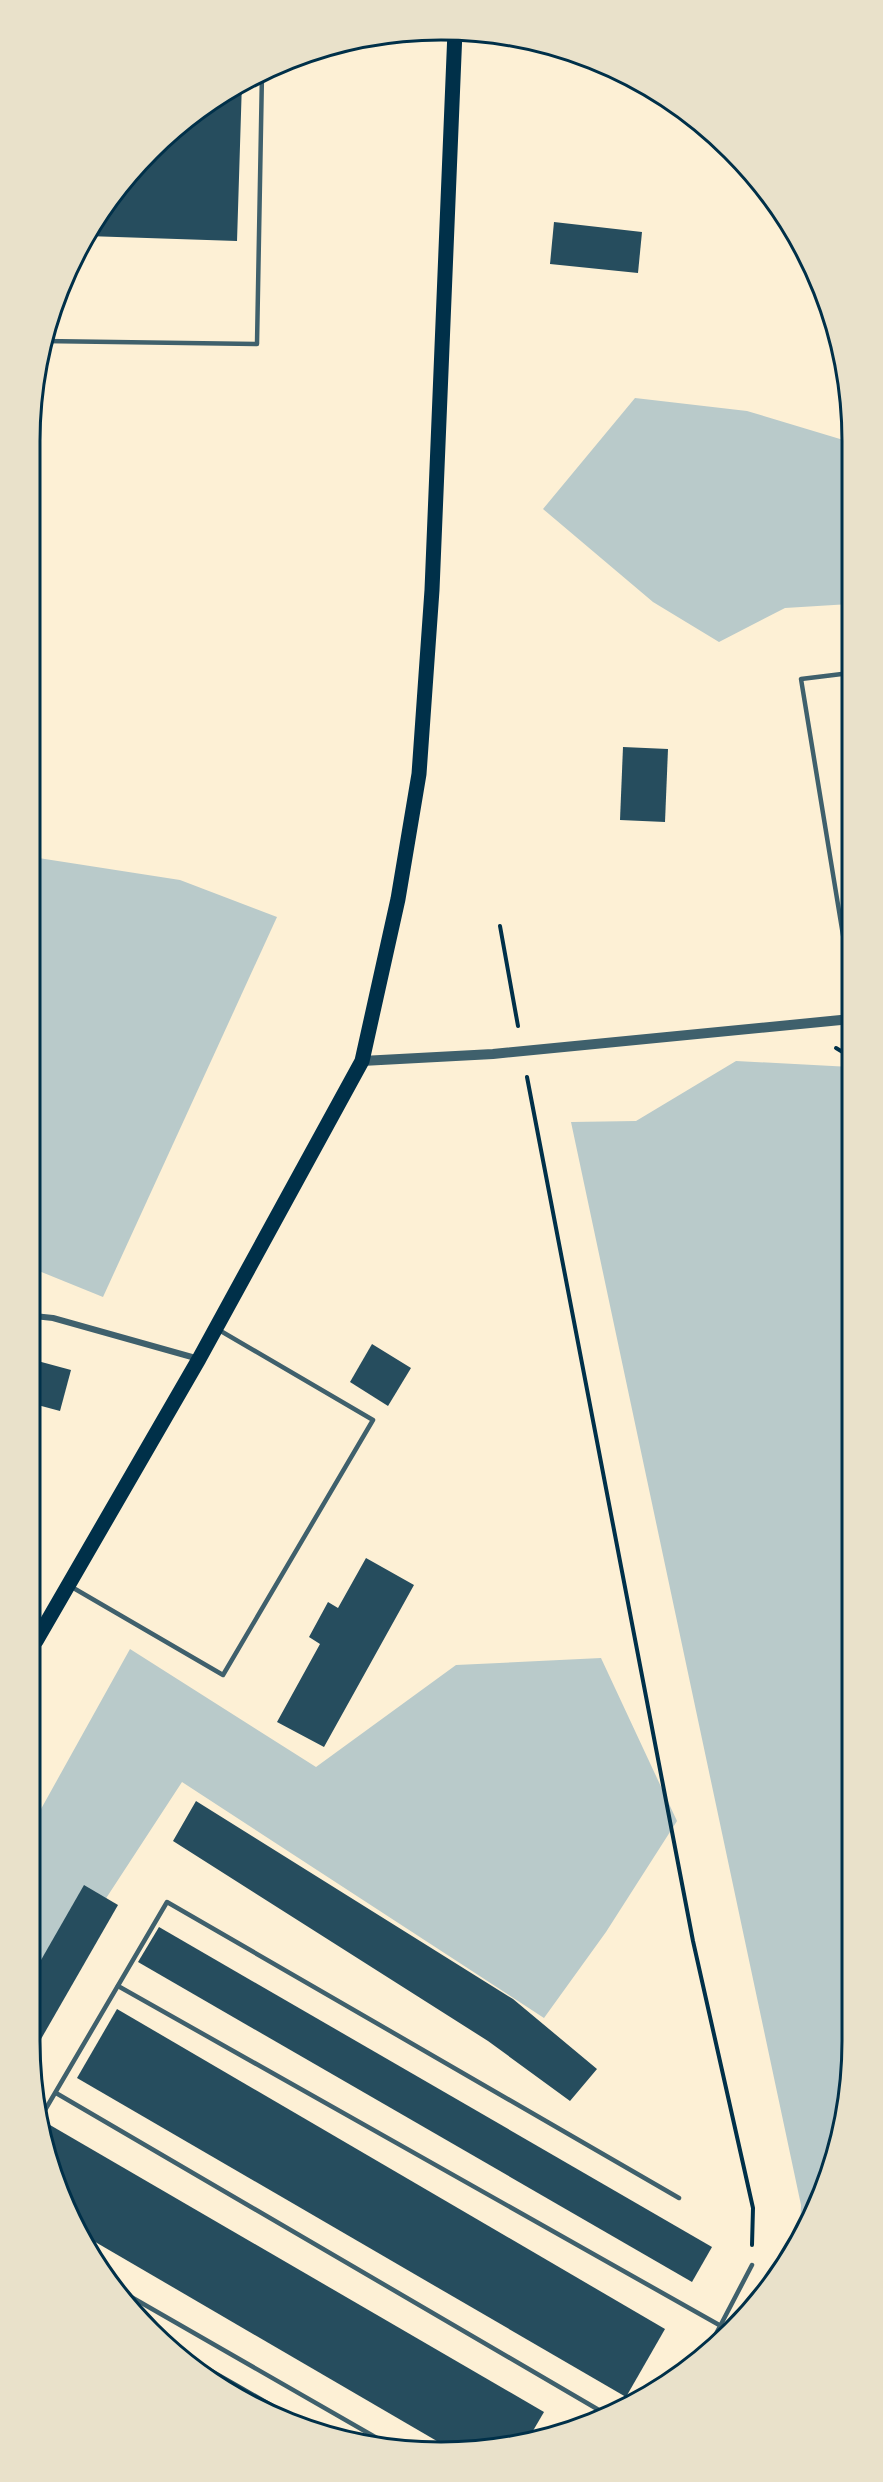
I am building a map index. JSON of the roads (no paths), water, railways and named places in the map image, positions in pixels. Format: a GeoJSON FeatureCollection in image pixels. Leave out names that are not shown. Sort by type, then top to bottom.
{"type":"FeatureCollection","features":[{"type":"Feature","properties":{"kind":"main road"},"geometry":{"type":"LineString","coordinates":[[40,1634],[199,1359],[362,1061],[398,899],[419,774],[432,590],[455,40]]}},
{"type":"Feature","properties":{"kind":"street"},"geometry":{"type":"LineString","coordinates":[[362,1061],[522,1050],[842,1020]]}},
{"type":"Feature","properties":{"kind":"street"},"geometry":{"type":"LineString","coordinates":[[40,1317],[53,1318],[199,1359]]}},
{"type":"Feature","properties":{"kind":"lane"},"geometry":{"type":"LineString","coordinates":[[53,341],[257,344],[262,83]]}},
{"type":"Feature","properties":{"kind":"lane"},"geometry":{"type":"LineString","coordinates":[[842,674],[801,679],[842,929]]}},
{"type":"Feature","properties":{"kind":"lane"},"geometry":{"type":"LineString","coordinates":[[68,1584],[223,1675],[373,1420],[216,1328]]}},
{"type":"Feature","properties":{"kind":"lane"},"geometry":{"type":"LineString","coordinates":[[46,2108],[167,1902],[679,2198]]}},
{"type":"Feature","properties":{"kind":"lane"},"geometry":{"type":"LineString","coordinates":[[118,1986],[720,2326]]}},
{"type":"Feature","properties":{"kind":"lane"},"geometry":{"type":"LineString","coordinates":[[56,2093],[598,2410]]}},
{"type":"Feature","properties":{"kind":"lane"},"geometry":{"type":"LineString","coordinates":[[717,2331],[752,2265]]}},
{"type":"Feature","properties":{"kind":"lane"},"geometry":{"type":"LineString","coordinates":[[135,2299],[372,2435]]}}]}
